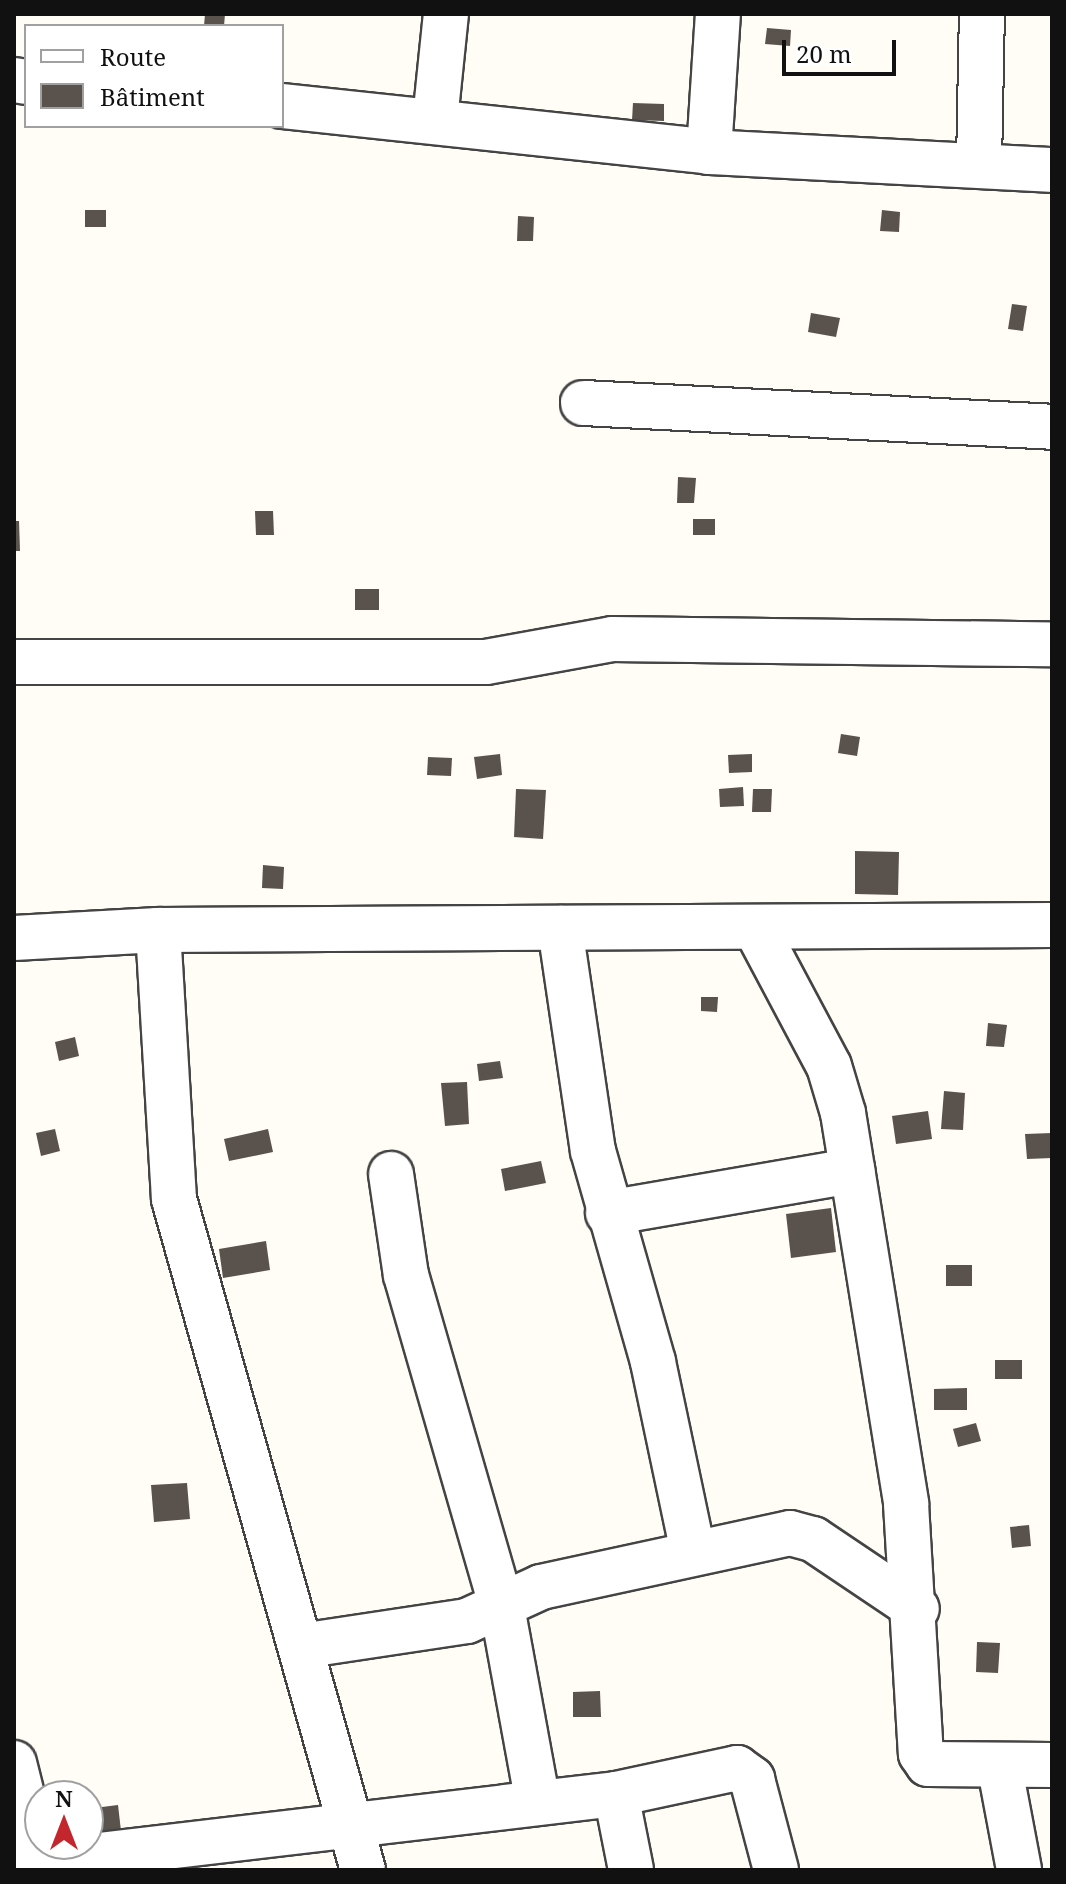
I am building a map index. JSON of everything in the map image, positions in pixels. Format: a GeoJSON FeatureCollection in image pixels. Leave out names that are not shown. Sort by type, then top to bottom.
{"type":"FeatureCollection","features":[{"type":"Feature","properties":{"kind":"street"},"geometry":{"type":"LineString","coordinates":[[435,120],[446,14]]}},
{"type":"Feature","properties":{"kind":"street"},"geometry":{"type":"LineString","coordinates":[[709,152],[718,14]]}},
{"type":"Feature","properties":{"kind":"street"},"geometry":{"type":"LineString","coordinates":[[979,165],[982,14]]}},
{"type":"Feature","properties":{"kind":"street"},"geometry":{"type":"LineString","coordinates":[[284,106],[435,120],[709,152],[1052,170]]}},
{"type":"Feature","properties":{"kind":"street"},"geometry":{"type":"LineString","coordinates":[[583,403],[1052,427]]}},
{"type":"Feature","properties":{"kind":"street"},"geometry":{"type":"LineString","coordinates":[[14,662],[486,662],[612,639],[1052,644]]}},
{"type":"Feature","properties":{"kind":"street"},"geometry":{"type":"LineString","coordinates":[[14,938],[158,930],[1052,925]]}},
{"type":"Feature","properties":{"kind":"street"},"geometry":{"type":"LineString","coordinates":[[755,927],[829,1066],[852,1171],[917,1609],[921,1754],[928,1764],[1000,1769],[1052,1765]]}},
{"type":"Feature","properties":{"kind":"street"},"geometry":{"type":"LineString","coordinates":[[560,928],[572,1040],[608,1213],[653,1362],[693,1551]]}},
{"type":"Feature","properties":{"kind":"street"},"geometry":{"type":"LineString","coordinates":[[158,930],[174,1199],[354,1823],[363,1870]]}},
{"type":"Feature","properties":{"kind":"street"},"geometry":{"type":"LineString","coordinates":[[608,1213],[852,1171]]}},
{"type":"Feature","properties":{"kind":"street"},"geometry":{"type":"LineString","coordinates":[[391,1174],[406,1275],[502,1607],[538,1803]]}},
{"type":"Feature","properties":{"kind":"street"},"geometry":{"type":"LineString","coordinates":[[301,1646],[467,1621],[541,1587],[693,1551],[802,1534],[917,1609]]}},
{"type":"Feature","properties":{"kind":"street"},"geometry":{"type":"LineString","coordinates":[[14,1763],[26,1864],[148,1861],[354,1823],[616,1794],[745,1770],[776,1870]]}},
{"type":"Feature","properties":{"kind":"street"},"geometry":{"type":"LineString","coordinates":[[1000,1769],[1019,1870]]}},
{"type":"Feature","properties":{"kind":"street"},"geometry":{"type":"LineString","coordinates":[[616,1794],[631,1870]]}},
{"type":"Feature","properties":{"kind":"building"},"geometry":{"type":"Polygon","coordinates":[[[205,14],[225,14],[224,24],[204,24],[205,14]]]}},
{"type":"Feature","properties":{"kind":"building"},"geometry":{"type":"Polygon","coordinates":[[[767,28],[791,30],[790,46],[765,44],[767,28]]]}},
{"type":"Feature","properties":{"kind":"building"},"geometry":{"type":"Polygon","coordinates":[[[633,103],[664,104],[664,121],[632,120],[633,103]]]}},
{"type":"Feature","properties":{"kind":"building"},"geometry":{"type":"Polygon","coordinates":[[[85,210],[106,210],[106,227],[85,227],[85,210]]]}},
{"type":"Feature","properties":{"kind":"building"},"geometry":{"type":"Polygon","coordinates":[[[882,210],[900,212],[899,232],[880,231],[882,210]]]}},
{"type":"Feature","properties":{"kind":"building"},"geometry":{"type":"Polygon","coordinates":[[[518,216],[534,217],[533,241],[517,241],[518,216]]]}},
{"type":"Feature","properties":{"kind":"building"},"geometry":{"type":"Polygon","coordinates":[[[1012,304],[1027,306],[1023,331],[1008,329],[1012,304]]]}},
{"type":"Feature","properties":{"kind":"building"},"geometry":{"type":"Polygon","coordinates":[[[811,313],[840,318],[836,337],[808,332],[811,313]]]}},
{"type":"Feature","properties":{"kind":"building"},"geometry":{"type":"Polygon","coordinates":[[[678,477],[696,478],[694,503],[677,503],[678,477]]]}},
{"type":"Feature","properties":{"kind":"building"},"geometry":{"type":"Polygon","coordinates":[[[255,511],[273,511],[274,535],[256,535],[255,511]]]}},
{"type":"Feature","properties":{"kind":"building"},"geometry":{"type":"Polygon","coordinates":[[[693,519],[715,519],[715,535],[693,535],[693,519]]]}},
{"type":"Feature","properties":{"kind":"building"},"geometry":{"type":"Polygon","coordinates":[[[14,521],[19,521],[20,551],[14,551],[14,521]]]}},
{"type":"Feature","properties":{"kind":"building"},"geometry":{"type":"Polygon","coordinates":[[[355,589],[379,589],[379,610],[355,610],[355,589]]]}},
{"type":"Feature","properties":{"kind":"building"},"geometry":{"type":"Polygon","coordinates":[[[841,734],[860,737],[857,756],[838,753],[841,734]]]}},
{"type":"Feature","properties":{"kind":"building"},"geometry":{"type":"Polygon","coordinates":[[[500,754],[502,775],[477,779],[474,757],[500,754]]]}},
{"type":"Feature","properties":{"kind":"building"},"geometry":{"type":"Polygon","coordinates":[[[752,754],[752,772],[729,773],[728,755],[752,754]]]}},
{"type":"Feature","properties":{"kind":"building"},"geometry":{"type":"Polygon","coordinates":[[[428,757],[452,758],[451,776],[427,775],[428,757]]]}},
{"type":"Feature","properties":{"kind":"building"},"geometry":{"type":"Polygon","coordinates":[[[743,787],[744,806],[720,807],[719,789],[743,787]]]}},
{"type":"Feature","properties":{"kind":"building"},"geometry":{"type":"Polygon","coordinates":[[[516,789],[546,790],[543,839],[514,837],[516,789]]]}},
{"type":"Feature","properties":{"kind":"building"},"geometry":{"type":"Polygon","coordinates":[[[753,789],[772,789],[771,812],[752,812],[753,789]]]}},
{"type":"Feature","properties":{"kind":"building"},"geometry":{"type":"Polygon","coordinates":[[[855,851],[899,852],[898,895],[855,894],[855,851]]]}},
{"type":"Feature","properties":{"kind":"building"},"geometry":{"type":"Polygon","coordinates":[[[263,865],[284,867],[283,889],[262,888],[263,865]]]}},
{"type":"Feature","properties":{"kind":"building"},"geometry":{"type":"Polygon","coordinates":[[[701,997],[718,997],[717,1012],[701,1011],[701,997]]]}},
{"type":"Feature","properties":{"kind":"building"},"geometry":{"type":"Polygon","coordinates":[[[988,1023],[1007,1025],[1004,1047],[986,1046],[988,1023]]]}},
{"type":"Feature","properties":{"kind":"building"},"geometry":{"type":"Polygon","coordinates":[[[75,1037],[79,1056],[59,1061],[55,1042],[75,1037]]]}},
{"type":"Feature","properties":{"kind":"building"},"geometry":{"type":"Polygon","coordinates":[[[500,1061],[503,1078],[479,1081],[477,1064],[500,1061]]]}},
{"type":"Feature","properties":{"kind":"building"},"geometry":{"type":"Polygon","coordinates":[[[467,1082],[469,1124],[445,1126],[441,1083],[467,1082]]]}},
{"type":"Feature","properties":{"kind":"building"},"geometry":{"type":"Polygon","coordinates":[[[944,1091],[965,1093],[963,1130],[941,1129],[944,1091]]]}},
{"type":"Feature","properties":{"kind":"building"},"geometry":{"type":"Polygon","coordinates":[[[928,1111],[932,1139],[896,1144],[892,1116],[928,1111]]]}},
{"type":"Feature","properties":{"kind":"building"},"geometry":{"type":"Polygon","coordinates":[[[55,1129],[60,1151],[41,1156],[36,1133],[55,1129]]]}},
{"type":"Feature","properties":{"kind":"building"},"geometry":{"type":"Polygon","coordinates":[[[268,1129],[273,1152],[229,1161],[224,1139],[268,1129]]]}},
{"type":"Feature","properties":{"kind":"building"},"geometry":{"type":"Polygon","coordinates":[[[1052,1133],[1052,1158],[1027,1159],[1025,1134],[1052,1133]]]}},
{"type":"Feature","properties":{"kind":"building"},"geometry":{"type":"Polygon","coordinates":[[[541,1161],[546,1183],[505,1191],[501,1169],[541,1161]]]}},
{"type":"Feature","properties":{"kind":"building"},"geometry":{"type":"Polygon","coordinates":[[[831,1208],[836,1252],[791,1258],[786,1214],[831,1208]]]}},
{"type":"Feature","properties":{"kind":"building"},"geometry":{"type":"Polygon","coordinates":[[[266,1241],[270,1270],[223,1278],[219,1249],[266,1241]]]}},
{"type":"Feature","properties":{"kind":"building"},"geometry":{"type":"Polygon","coordinates":[[[946,1265],[972,1265],[972,1286],[946,1286],[946,1265]]]}},
{"type":"Feature","properties":{"kind":"building"},"geometry":{"type":"Polygon","coordinates":[[[995,1360],[1022,1360],[1022,1379],[995,1379],[995,1360]]]}},
{"type":"Feature","properties":{"kind":"building"},"geometry":{"type":"Polygon","coordinates":[[[967,1388],[967,1410],[934,1410],[934,1389],[967,1388]]]}},
{"type":"Feature","properties":{"kind":"building"},"geometry":{"type":"Polygon","coordinates":[[[976,1423],[981,1441],[958,1447],[953,1429],[976,1423]]]}},
{"type":"Feature","properties":{"kind":"building"},"geometry":{"type":"Polygon","coordinates":[[[187,1483],[190,1519],[154,1522],[151,1485],[187,1483]]]}},
{"type":"Feature","properties":{"kind":"building"},"geometry":{"type":"Polygon","coordinates":[[[1029,1525],[1031,1546],[1012,1548],[1010,1527],[1029,1525]]]}},
{"type":"Feature","properties":{"kind":"building"},"geometry":{"type":"Polygon","coordinates":[[[977,1642],[1000,1643],[998,1673],[976,1672],[977,1642]]]}},
{"type":"Feature","properties":{"kind":"building"},"geometry":{"type":"Polygon","coordinates":[[[600,1691],[601,1717],[573,1717],[573,1692],[600,1691]]]}},
{"type":"Feature","properties":{"kind":"building"},"geometry":{"type":"Polygon","coordinates":[[[118,1805],[121,1831],[104,1832],[104,1807],[118,1805]]]}}]}
